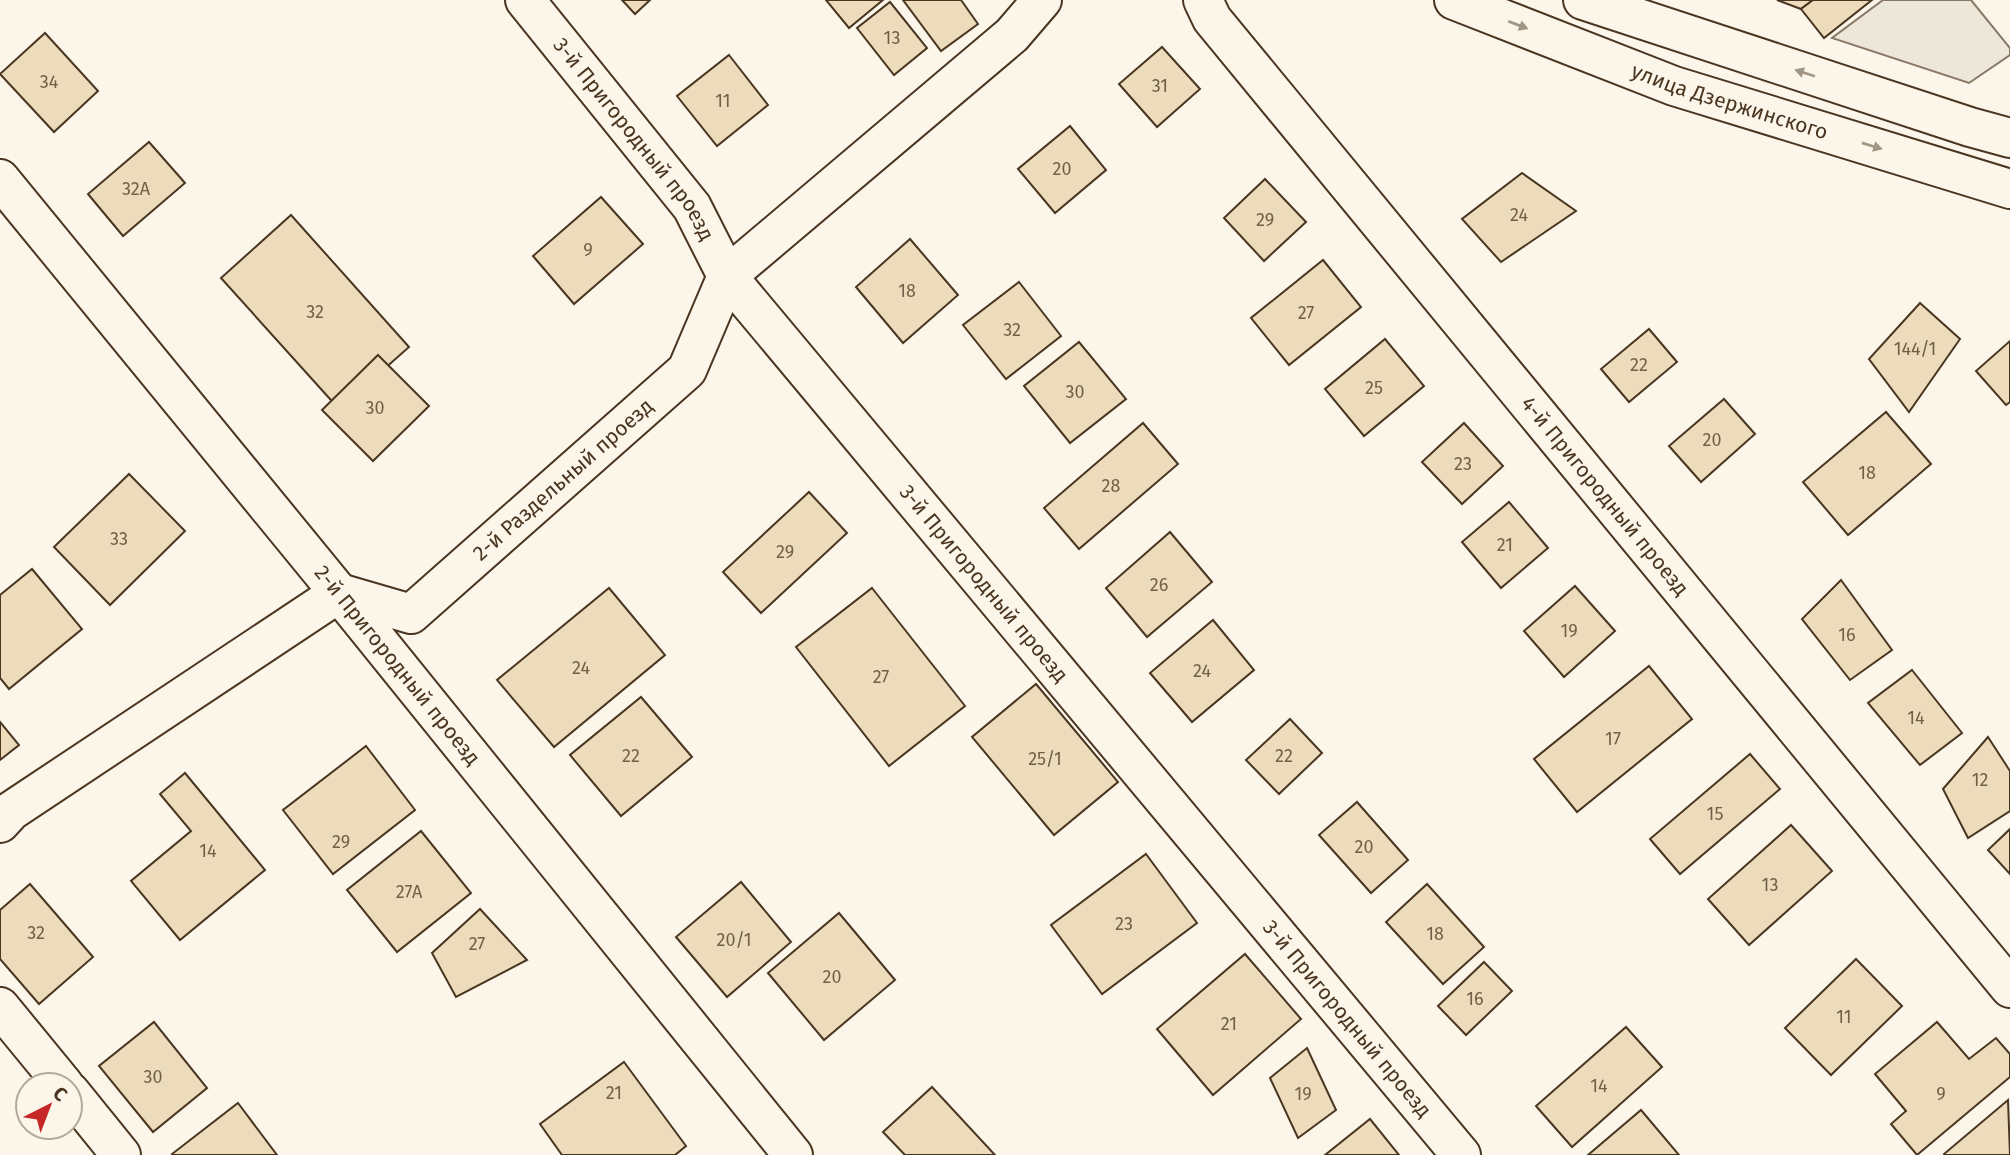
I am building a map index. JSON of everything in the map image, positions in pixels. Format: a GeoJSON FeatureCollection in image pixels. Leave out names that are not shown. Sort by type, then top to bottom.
{"type":"FeatureCollection","features":[{"type":"Feature","properties":{"kind":"street","name":"3-й Пригородный проезд"},"geometry":{"type":"LineString","coordinates":[[525,0],[692,206],[727,275],[1461,1155]]}},
{"type":"Feature","properties":{"kind":"street","name":"2-й Раздельный проезд"},"geometry":{"type":"LineString","coordinates":[[339,593],[411,614],[687,370],[727,275],[1012,35],[1042,0]]}},
{"type":"Feature","properties":{"kind":"street","name":"4-й Пригородный проезд"},"geometry":{"type":"LineString","coordinates":[[1203,0],[1212,19],[2010,988]]}},
{"type":"Feature","properties":{"kind":"street","name":"улица Дзержинского"},"geometry":{"type":"LineString","coordinates":[[1454,0],[1674,86],[2010,189]]}},
{"type":"Feature","properties":{"kind":"street"},"geometry":{"type":"LineString","coordinates":[[1583,0],[2010,138]]}},
{"type":"Feature","properties":{"kind":"street","name":"2-й Пригородный проезд"},"geometry":{"type":"LineString","coordinates":[[0,179],[793,1155]]}},
{"type":"Feature","properties":{"kind":"street"},"geometry":{"type":"LineString","coordinates":[[0,823],[11,811],[339,593]]}},
{"type":"Feature","properties":{"kind":"street"},"geometry":{"type":"LineString","coordinates":[[0,1007],[53,1071]]}},
{"type":"Feature","properties":{"kind":"street"},"geometry":{"type":"LineString","coordinates":[[84,1109],[121,1155]]}},
{"type":"Feature","properties":{"kind":"shaded area"},"geometry":{"type":"Polygon","coordinates":[[[1883,0],[1971,0],[2010,48],[2010,55],[1969,83],[1832,38],[1883,0]]]}},
{"type":"Feature","properties":{"kind":"building"},"geometry":{"type":"Polygon","coordinates":[[[622,0],[650,0],[635,14],[622,0]]]}},
{"type":"Feature","properties":{"kind":"building"},"geometry":{"type":"Polygon","coordinates":[[[826,0],[883,0],[849,28],[826,0]]]}},
{"type":"Feature","properties":{"kind":"building"},"geometry":{"type":"Polygon","coordinates":[[[903,0],[961,0],[978,24],[941,51],[903,0]]]}},
{"type":"Feature","properties":{"kind":"building"},"geometry":{"type":"Polygon","coordinates":[[[1777,0],[1813,0],[1801,9],[1777,0]]]}},
{"type":"Feature","properties":{"kind":"building"},"geometry":{"type":"Polygon","coordinates":[[[1813,0],[1872,0],[1824,38],[1801,9],[1813,0]]]}},
{"type":"Feature","properties":{"kind":"building"},"geometry":{"type":"Polygon","coordinates":[[[890,2],[927,48],[894,75],[857,28],[890,2]]]}},
{"type":"Feature","properties":{"kind":"building"},"geometry":{"type":"Polygon","coordinates":[[[45,33],[98,91],[54,132],[0,74],[45,33]]]}},
{"type":"Feature","properties":{"kind":"building"},"geometry":{"type":"Polygon","coordinates":[[[1162,47],[1200,89],[1157,127],[1119,84],[1162,47]]]}},
{"type":"Feature","properties":{"kind":"building"},"geometry":{"type":"Polygon","coordinates":[[[729,55],[768,105],[717,146],[677,96],[729,55]]]}},
{"type":"Feature","properties":{"kind":"building"},"geometry":{"type":"Polygon","coordinates":[[[1070,126],[1106,170],[1055,213],[1018,169],[1070,126]]]}},
{"type":"Feature","properties":{"kind":"building"},"geometry":{"type":"Polygon","coordinates":[[[149,142],[185,183],[123,236],[88,194],[149,142]]]}},
{"type":"Feature","properties":{"kind":"building"},"geometry":{"type":"Polygon","coordinates":[[[1522,173],[1576,211],[1501,262],[1462,219],[1522,173]]]}},
{"type":"Feature","properties":{"kind":"building"},"geometry":{"type":"Polygon","coordinates":[[[1265,179],[1306,222],[1264,261],[1224,218],[1265,179]]]}},
{"type":"Feature","properties":{"kind":"building"},"geometry":{"type":"Polygon","coordinates":[[[601,197],[643,244],[574,304],[533,256],[601,197]]]}},
{"type":"Feature","properties":{"kind":"building"},"geometry":{"type":"Polygon","coordinates":[[[291,215],[409,347],[339,409],[221,278],[291,215]]]}},
{"type":"Feature","properties":{"kind":"building"},"geometry":{"type":"Polygon","coordinates":[[[910,239],[958,295],[903,343],[856,287],[910,239]]]}},
{"type":"Feature","properties":{"kind":"building"},"geometry":{"type":"Polygon","coordinates":[[[1323,260],[1361,307],[1289,365],[1251,318],[1323,260]]]}},
{"type":"Feature","properties":{"kind":"building"},"geometry":{"type":"Polygon","coordinates":[[[1019,282],[1061,336],[1006,379],[963,325],[1019,282]]]}},
{"type":"Feature","properties":{"kind":"building"},"geometry":{"type":"Polygon","coordinates":[[[1920,303],[1960,339],[1909,412],[1869,359],[1920,303]]]}},
{"type":"Feature","properties":{"kind":"building"},"geometry":{"type":"Polygon","coordinates":[[[1649,329],[1677,362],[1629,402],[1601,369],[1649,329]]]}},
{"type":"Feature","properties":{"kind":"building"},"geometry":{"type":"Polygon","coordinates":[[[1385,339],[1424,386],[1364,436],[1325,389],[1385,339]]]}},
{"type":"Feature","properties":{"kind":"building"},"geometry":{"type":"Polygon","coordinates":[[[2010,341],[2010,402],[2006,405],[1976,371],[2010,341]]]}},
{"type":"Feature","properties":{"kind":"building"},"geometry":{"type":"Polygon","coordinates":[[[1079,342],[1126,399],[1070,443],[1024,386],[1079,342]]]}},
{"type":"Feature","properties":{"kind":"building"},"geometry":{"type":"Polygon","coordinates":[[[378,355],[429,406],[373,461],[322,410],[378,355]]]}},
{"type":"Feature","properties":{"kind":"building"},"geometry":{"type":"Polygon","coordinates":[[[1724,399],[1755,434],[1701,482],[1669,446],[1724,399]]]}},
{"type":"Feature","properties":{"kind":"building"},"geometry":{"type":"Polygon","coordinates":[[[1886,412],[1931,464],[1848,535],[1803,482],[1886,412]]]}},
{"type":"Feature","properties":{"kind":"building"},"geometry":{"type":"Polygon","coordinates":[[[1143,423],[1178,464],[1079,549],[1044,508],[1143,423]]]}},
{"type":"Feature","properties":{"kind":"building"},"geometry":{"type":"Polygon","coordinates":[[[1464,423],[1503,466],[1462,504],[1422,462],[1464,423]]]}},
{"type":"Feature","properties":{"kind":"building"},"geometry":{"type":"Polygon","coordinates":[[[129,474],[185,531],[110,605],[54,547],[129,474]]]}},
{"type":"Feature","properties":{"kind":"building"},"geometry":{"type":"Polygon","coordinates":[[[809,492],[847,533],[761,613],[723,572],[809,492]]]}},
{"type":"Feature","properties":{"kind":"building"},"geometry":{"type":"Polygon","coordinates":[[[1509,502],[1548,548],[1501,588],[1462,542],[1509,502]]]}},
{"type":"Feature","properties":{"kind":"building"},"geometry":{"type":"Polygon","coordinates":[[[1170,532],[1212,582],[1147,637],[1106,588],[1170,532]]]}},
{"type":"Feature","properties":{"kind":"building"},"geometry":{"type":"Polygon","coordinates":[[[32,569],[82,629],[9,689],[0,678],[0,595],[32,569]]]}},
{"type":"Feature","properties":{"kind":"building"},"geometry":{"type":"Polygon","coordinates":[[[1841,580],[1892,650],[1850,680],[1802,619],[1841,580]]]}},
{"type":"Feature","properties":{"kind":"building"},"geometry":{"type":"Polygon","coordinates":[[[1575,586],[1615,631],[1564,677],[1524,631],[1575,586]]]}},
{"type":"Feature","properties":{"kind":"building"},"geometry":{"type":"Polygon","coordinates":[[[609,588],[665,655],[554,747],[497,680],[609,588]]]}},
{"type":"Feature","properties":{"kind":"building"},"geometry":{"type":"Polygon","coordinates":[[[872,588],[965,706],[889,766],[796,647],[872,588]]]}},
{"type":"Feature","properties":{"kind":"building"},"geometry":{"type":"Polygon","coordinates":[[[1213,620],[1254,670],[1192,722],[1150,673],[1213,620]]]}},
{"type":"Feature","properties":{"kind":"building"},"geometry":{"type":"Polygon","coordinates":[[[1649,666],[1692,719],[1577,812],[1534,759],[1649,666]]]}},
{"type":"Feature","properties":{"kind":"building"},"geometry":{"type":"Polygon","coordinates":[[[1912,670],[1962,733],[1920,765],[1868,703],[1912,670]]]}},
{"type":"Feature","properties":{"kind":"building"},"geometry":{"type":"Polygon","coordinates":[[[1036,684],[1118,782],[1054,835],[972,737],[1036,684]]]}},
{"type":"Feature","properties":{"kind":"building"},"geometry":{"type":"Polygon","coordinates":[[[641,697],[692,757],[621,816],[570,755],[641,697]]]}},
{"type":"Feature","properties":{"kind":"building"},"geometry":{"type":"Polygon","coordinates":[[[1290,719],[1322,753],[1279,794],[1246,760],[1290,719]]]}},
{"type":"Feature","properties":{"kind":"building"},"geometry":{"type":"Polygon","coordinates":[[[0,722],[19,745],[0,760],[0,722]]]}},
{"type":"Feature","properties":{"kind":"building"},"geometry":{"type":"Polygon","coordinates":[[[1988,737],[2010,771],[2010,811],[1968,838],[1943,789],[1988,737]]]}},
{"type":"Feature","properties":{"kind":"building"},"geometry":{"type":"Polygon","coordinates":[[[366,746],[415,810],[333,874],[283,810],[366,746]]]}},
{"type":"Feature","properties":{"kind":"building"},"geometry":{"type":"Polygon","coordinates":[[[1750,754],[1780,789],[1680,874],[1650,839],[1750,754]]]}},
{"type":"Feature","properties":{"kind":"building"},"geometry":{"type":"Polygon","coordinates":[[[185,773],[265,870],[180,940],[131,881],[191,831],[160,794],[185,773]]]}},
{"type":"Feature","properties":{"kind":"building"},"geometry":{"type":"Polygon","coordinates":[[[1357,802],[1408,860],[1371,893],[1319,835],[1357,802]]]}},
{"type":"Feature","properties":{"kind":"building"},"geometry":{"type":"Polygon","coordinates":[[[1791,825],[1832,871],[1749,945],[1708,899],[1791,825]]]}},
{"type":"Feature","properties":{"kind":"building"},"geometry":{"type":"Polygon","coordinates":[[[2010,829],[2010,874],[1988,850],[2010,829]]]}},
{"type":"Feature","properties":{"kind":"building"},"geometry":{"type":"Polygon","coordinates":[[[421,831],[471,893],[397,952],[347,890],[421,831]]]}},
{"type":"Feature","properties":{"kind":"building"},"geometry":{"type":"Polygon","coordinates":[[[1146,854],[1197,923],[1102,994],[1051,925],[1146,854]]]}},
{"type":"Feature","properties":{"kind":"building"},"geometry":{"type":"Polygon","coordinates":[[[741,882],[791,942],[727,997],[676,937],[741,882]]]}},
{"type":"Feature","properties":{"kind":"building"},"geometry":{"type":"Polygon","coordinates":[[[30,884],[93,957],[39,1004],[0,959],[0,910],[30,884]]]}},
{"type":"Feature","properties":{"kind":"building"},"geometry":{"type":"Polygon","coordinates":[[[1427,884],[1484,947],[1443,984],[1386,922],[1427,884]]]}},
{"type":"Feature","properties":{"kind":"building"},"geometry":{"type":"Polygon","coordinates":[[[480,909],[527,960],[456,997],[432,953],[480,909]]]}},
{"type":"Feature","properties":{"kind":"building"},"geometry":{"type":"Polygon","coordinates":[[[839,913],[895,980],[824,1040],[768,973],[839,913]]]}},
{"type":"Feature","properties":{"kind":"building"},"geometry":{"type":"Polygon","coordinates":[[[1245,954],[1301,1019],[1213,1095],[1157,1029],[1245,954]]]}},
{"type":"Feature","properties":{"kind":"building"},"geometry":{"type":"Polygon","coordinates":[[[1856,959],[1902,1006],[1831,1075],[1785,1028],[1856,959]]]}},
{"type":"Feature","properties":{"kind":"building"},"geometry":{"type":"Polygon","coordinates":[[[1484,962],[1512,991],[1466,1035],[1438,1006],[1484,962]]]}},
{"type":"Feature","properties":{"kind":"building"},"geometry":{"type":"Polygon","coordinates":[[[154,1022],[207,1088],[153,1132],[99,1066],[154,1022]]]}},
{"type":"Feature","properties":{"kind":"building"},"geometry":{"type":"Polygon","coordinates":[[[1937,1022],[1969,1059],[1996,1038],[2010,1054],[2010,1077],[1917,1155],[1891,1124],[1906,1111],[1875,1074],[1937,1022]]]}},
{"type":"Feature","properties":{"kind":"building"},"geometry":{"type":"Polygon","coordinates":[[[1626,1027],[1662,1067],[1572,1147],[1536,1106],[1626,1027]]]}},
{"type":"Feature","properties":{"kind":"building"},"geometry":{"type":"Polygon","coordinates":[[[1307,1048],[1336,1110],[1298,1138],[1270,1078],[1307,1048]]]}},
{"type":"Feature","properties":{"kind":"building"},"geometry":{"type":"Polygon","coordinates":[[[624,1062],[686,1146],[675,1155],[562,1155],[540,1124],[624,1062]]]}},
{"type":"Feature","properties":{"kind":"building"},"geometry":{"type":"Polygon","coordinates":[[[932,1087],[995,1155],[905,1155],[883,1132],[932,1087]]]}},
{"type":"Feature","properties":{"kind":"building"},"geometry":{"type":"Polygon","coordinates":[[[2008,1100],[2010,1155],[1944,1154],[2008,1100]]]}},
{"type":"Feature","properties":{"kind":"building"},"geometry":{"type":"Polygon","coordinates":[[[238,1103],[277,1155],[172,1154],[238,1103]]]}},
{"type":"Feature","properties":{"kind":"building"},"geometry":{"type":"Polygon","coordinates":[[[1641,1110],[1679,1155],[1588,1155],[1641,1110]]]}},
{"type":"Feature","properties":{"kind":"building"},"geometry":{"type":"Polygon","coordinates":[[[1370,1119],[1399,1155],[1325,1155],[1370,1119]]]}}]}
